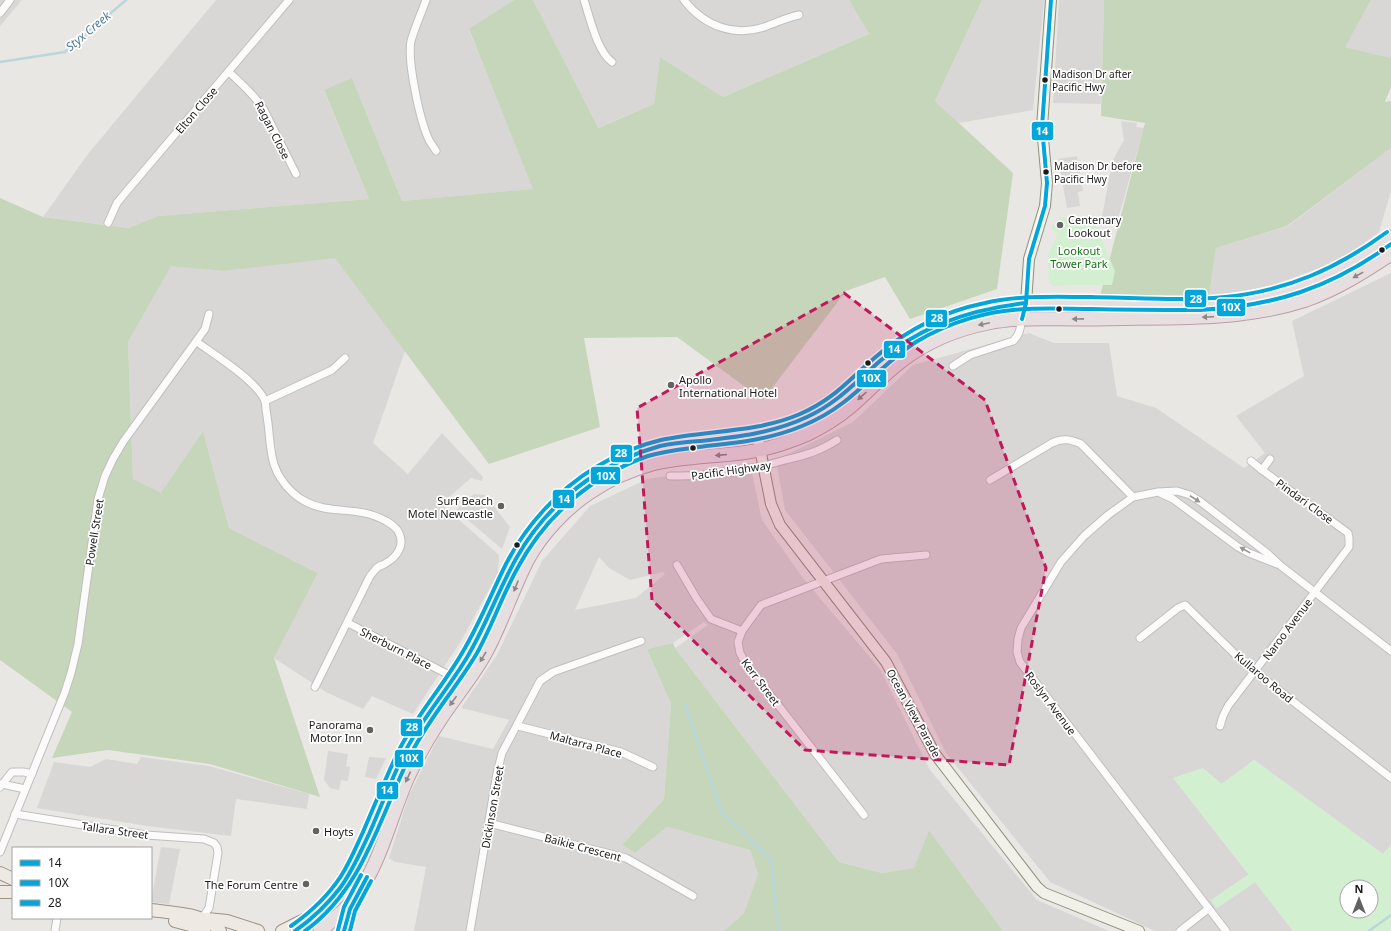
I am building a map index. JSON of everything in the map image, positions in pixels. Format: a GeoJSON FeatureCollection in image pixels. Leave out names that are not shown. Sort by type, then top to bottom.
{"type":"FeatureCollection","features":[{"type":"Feature","properties":{"kind":"highway"},"geometry":{"type":"LineString","coordinates":[[295,931],[318,913],[338,892],[352,872],[397,766],[429,713],[471,650],[517,556],[531,536],[560,502],[591,477],[614,464],[658,447],[757,434],[780,429],[802,420],[822,410],[847,393],[882,359],[918,334],[951,319],[984,309],[1026,303],[1225,304],[1255,299],[1280,294],[1325,278],[1361,259],[1391,237]]}},
{"type":"Feature","properties":{"kind":"highway","name":"Pacific Highway"},"geometry":{"type":"LineString","coordinates":[[320,931],[352,901],[374,865],[407,780],[422,749],[441,718],[484,656],[498,629],[529,557],[556,522],[569,509],[588,494],[611,480],[636,468],[655,463],[760,450],[785,443],[808,433],[847,410],[898,364],[916,350],[971,326],[990,322],[1022,319],[1204,317],[1246,314],[1310,299],[1366,271],[1391,254]]}},
{"type":"Feature","properties":{"kind":"main road"},"geometry":{"type":"LineString","coordinates":[[0,873],[12,879]]}},
{"type":"Feature","properties":{"kind":"main road"},"geometry":{"type":"LineString","coordinates":[[0,873],[2,882],[0,886]]}},
{"type":"Feature","properties":{"kind":"main road"},"geometry":{"type":"LineString","coordinates":[[0,892],[12,892]]}},
{"type":"Feature","properties":{"kind":"main road"},"geometry":{"type":"LineString","coordinates":[[152,910],[227,921],[258,931]]}},
{"type":"Feature","properties":{"kind":"main road"},"geometry":{"type":"LineString","coordinates":[[282,931],[318,913]]}},
{"type":"Feature","properties":{"kind":"main road"},"geometry":{"type":"LineString","coordinates":[[152,917],[185,927],[190,925],[204,931]]}},
{"type":"Feature","properties":{"kind":"main road"},"geometry":{"type":"LineString","coordinates":[[202,918],[212,923],[220,931]]}},
{"type":"Feature","properties":{"kind":"street"},"geometry":{"type":"LineString","coordinates":[[0,12],[10,0]]}},
{"type":"Feature","properties":{"kind":"street","name":"Elton Close"},"geometry":{"type":"LineString","coordinates":[[108,223],[117,203],[290,0]]}},
{"type":"Feature","properties":{"kind":"street"},"geometry":{"type":"LineString","coordinates":[[426,0],[411,41],[410,56],[425,130],[430,142],[436,150]]}},
{"type":"Feature","properties":{"kind":"street"},"geometry":{"type":"LineString","coordinates":[[584,0],[598,41],[606,58],[612,62]]}},
{"type":"Feature","properties":{"kind":"street"},"geometry":{"type":"LineString","coordinates":[[684,0],[700,17],[711,24],[732,30],[755,29],[767,26],[788,17],[799,15]]}},
{"type":"Feature","properties":{"kind":"street"},"geometry":{"type":"LineString","coordinates":[[953,366],[970,355],[1013,341],[1019,334],[1026,303],[1029,259],[1045,206],[1047,182],[1042,127],[1052,0]]}},
{"type":"Feature","properties":{"kind":"street","name":"Ragan Close"},"geometry":{"type":"LineString","coordinates":[[229,72],[251,92],[261,105],[296,174]]}},
{"type":"Feature","properties":{"kind":"street","name":"Powell Street"},"geometry":{"type":"LineString","coordinates":[[0,852],[65,692],[71,673],[78,644],[98,499],[105,476],[113,458],[123,442],[197,342],[205,329],[209,314]]}},
{"type":"Feature","properties":{"kind":"street"},"geometry":{"type":"LineString","coordinates":[[197,342],[242,375],[265,401],[332,370],[345,358]]}},
{"type":"Feature","properties":{"kind":"street","name":"Sherburn Place"},"geometry":{"type":"LineString","coordinates":[[265,401],[270,452],[274,466],[282,481],[292,492],[307,502],[323,508],[365,512],[380,517],[392,524],[399,533],[401,544],[397,555],[378,567],[370,576],[315,687]]}},
{"type":"Feature","properties":{"kind":"street","name":"Ocean View Parade"},"geometry":{"type":"LineString","coordinates":[[757,434],[770,504],[780,525],[886,662],[935,754],[1037,887],[1044,893],[1139,931]]}},
{"type":"Feature","properties":{"kind":"street","name":"Pacific Highway"},"geometry":{"type":"LineString","coordinates":[[670,476],[714,474],[763,467],[822,450],[837,440]]}},
{"type":"Feature","properties":{"kind":"street"},"geometry":{"type":"LineString","coordinates":[[990,480],[1058,440],[1073,440],[1081,444],[1133,497]]}},
{"type":"Feature","properties":{"kind":"street"},"geometry":{"type":"LineString","coordinates":[[1262,470],[1270,459]]}},
{"type":"Feature","properties":{"kind":"street","name":"Pindari Close"},"geometry":{"type":"LineString","coordinates":[[1251,461],[1348,533]]}},
{"type":"Feature","properties":{"kind":"street","name":"Roslyn Avenue"},"geometry":{"type":"LineString","coordinates":[[1226,931],[1020,662],[1017,652],[1021,628],[1061,562],[1084,536],[1108,515],[1133,497],[1158,492],[1177,491],[1190,495],[1391,651]]}},
{"type":"Feature","properties":{"kind":"street","name":"Roslyn Avenue"},"geometry":{"type":"LineString","coordinates":[[1158,492],[1173,499],[1238,546],[1281,566]]}},
{"type":"Feature","properties":{"kind":"street","name":"Naroo Avenue"},"geometry":{"type":"LineString","coordinates":[[1220,726],[1228,706],[1347,552],[1350,543],[1348,533]]}},
{"type":"Feature","properties":{"kind":"street","name":"Kerr Street"},"geometry":{"type":"LineString","coordinates":[[864,815],[746,664],[740,653],[738,642],[742,632],[761,605],[881,559],[926,555]]}},
{"type":"Feature","properties":{"kind":"street"},"geometry":{"type":"LineString","coordinates":[[677,565],[696,599],[711,619],[742,632]]}},
{"type":"Feature","properties":{"kind":"street","name":"Kullaroo Road"},"geometry":{"type":"LineString","coordinates":[[1140,638],[1178,608],[1185,605],[1244,663],[1391,778]]}},
{"type":"Feature","properties":{"kind":"street","name":"Sherburn Place"},"geometry":{"type":"LineString","coordinates":[[348,622],[466,684]]}},
{"type":"Feature","properties":{"kind":"street","name":"Dickinson Street"},"geometry":{"type":"LineString","coordinates":[[470,931],[497,773],[502,753],[518,726],[540,681],[553,672],[641,641]]}},
{"type":"Feature","properties":{"kind":"street","name":"Maltarra Place"},"geometry":{"type":"LineString","coordinates":[[518,726],[621,752],[653,767]]}},
{"type":"Feature","properties":{"kind":"street"},"geometry":{"type":"LineString","coordinates":[[1,786],[12,772],[32,774]]}},
{"type":"Feature","properties":{"kind":"street"},"geometry":{"type":"LineString","coordinates":[[1,786],[26,789]]}},
{"type":"Feature","properties":{"kind":"street","name":"Tallara Street"},"geometry":{"type":"LineString","coordinates":[[15,814],[146,835],[204,839],[214,843],[218,847],[218,853],[209,908],[202,918]]}},
{"type":"Feature","properties":{"kind":"street","name":"Baikie Crescent"},"geometry":{"type":"LineString","coordinates":[[489,823],[626,858],[693,896]]}},
{"type":"Feature","properties":{"kind":"street"},"geometry":{"type":"LineString","coordinates":[[344,931],[352,901]]}},
{"type":"Feature","properties":{"kind":"street"},"geometry":{"type":"LineString","coordinates":[[1180,931],[1208,909]]}},
{"type":"Feature","properties":{"kind":"street"},"geometry":{"type":"LineString","coordinates":[[55,931],[57,919]]}},
{"type":"Feature","properties":{"kind":"highlighted area"},"geometry":{"type":"Polygon","coordinates":[[[844,293],[985,400],[1046,568],[1009,765],[805,750],[652,600],[637,408],[844,293]]]}},
{"type":"Feature","properties":{"kind":"shaded area"},"geometry":{"type":"Polygon","coordinates":[[[0,0],[22,0],[0,26],[0,0]]]}},
{"type":"Feature","properties":{"kind":"shaded area"},"geometry":{"type":"Polygon","coordinates":[[[216,0],[514,0],[469,30],[534,189],[402,201],[352,78],[324,91],[369,199],[158,216],[130,228],[43,217],[88,154],[216,0]]]}},
{"type":"Feature","properties":{"kind":"shaded area"},"geometry":{"type":"Polygon","coordinates":[[[533,0],[849,0],[869,34],[723,97],[660,57],[654,104],[597,128],[533,0]]]}},
{"type":"Feature","properties":{"kind":"shaded area"},"geometry":{"type":"Polygon","coordinates":[[[982,0],[1044,0],[1033,110],[959,123],[935,101],[982,0]]]}},
{"type":"Feature","properties":{"kind":"shaded area"},"geometry":{"type":"Polygon","coordinates":[[[1059,0],[1104,0],[1101,104],[1053,103],[1059,0]]]}},
{"type":"Feature","properties":{"kind":"shaded area"},"geometry":{"type":"Polygon","coordinates":[[[1371,0],[1391,0],[1391,58],[1344,47],[1371,0]]]}},
{"type":"Feature","properties":{"kind":"shaded area"},"geometry":{"type":"Polygon","coordinates":[[[1121,121],[1137,123],[1136,127],[1144,128],[1118,219],[1102,217],[1112,162],[1124,140],[1121,121]]]}},
{"type":"Feature","properties":{"kind":"shaded area"},"geometry":{"type":"Polygon","coordinates":[[[1391,148],[1391,191],[1379,232],[1347,256],[1315,270],[1270,286],[1239,294],[1209,296],[1216,248],[1288,226],[1391,148]]]}},
{"type":"Feature","properties":{"kind":"shaded area"},"geometry":{"type":"Polygon","coordinates":[[[1077,156],[1083,191],[1078,192],[1080,206],[1067,208],[1058,159],[1077,156]]]}},
{"type":"Feature","properties":{"kind":"shaded area"},"geometry":{"type":"Polygon","coordinates":[[[335,257],[405,351],[373,443],[408,474],[442,433],[483,477],[482,481],[471,478],[441,504],[499,555],[498,573],[461,641],[413,714],[372,696],[363,709],[326,692],[274,658],[318,573],[229,528],[203,431],[161,494],[133,479],[128,342],[171,265],[224,271],[335,257]]]}},
{"type":"Feature","properties":{"kind":"shaded area"},"geometry":{"type":"Polygon","coordinates":[[[1391,273],[1391,845],[1383,854],[1254,760],[1222,784],[1174,779],[1249,875],[1211,901],[1217,908],[1255,882],[1293,931],[1155,931],[1050,882],[946,753],[897,654],[785,510],[776,460],[853,422],[913,365],[1029,333],[1054,343],[1109,343],[1117,396],[1156,408],[1244,468],[1265,453],[1236,416],[1304,376],[1292,321],[1391,273]]]}},
{"type":"Feature","properties":{"kind":"shaded area"},"geometry":{"type":"Polygon","coordinates":[[[750,463],[762,520],[803,578],[880,669],[930,770],[1037,900],[1109,931],[1003,931],[929,830],[915,868],[882,873],[839,862],[675,648],[708,625],[704,622],[673,643],[647,649],[671,704],[664,799],[622,845],[635,853],[667,827],[750,850],[758,874],[744,913],[724,931],[414,931],[426,867],[395,862],[389,858],[409,795],[439,736],[493,749],[509,720],[461,708],[497,655],[542,561],[590,506],[647,479],[750,463]],[[599,557],[575,610],[636,598],[665,574],[663,572],[630,580],[609,568],[599,557]]]}},
{"type":"Feature","properties":{"kind":"shaded area"},"geometry":{"type":"Polygon","coordinates":[[[474,494],[485,495],[510,527],[502,549],[456,510],[474,494]]]}},
{"type":"Feature","properties":{"kind":"shaded area"},"geometry":{"type":"Polygon","coordinates":[[[328,751],[348,754],[346,766],[350,767],[348,781],[341,780],[339,790],[330,788],[324,780],[328,751]]]}},
{"type":"Feature","properties":{"kind":"shaded area"},"geometry":{"type":"Polygon","coordinates":[[[141,757],[209,766],[309,794],[307,809],[236,799],[231,836],[147,826],[37,808],[54,762],[90,767],[106,759],[137,764],[141,757]]]}},
{"type":"Feature","properties":{"kind":"shaded area"},"geometry":{"type":"Polygon","coordinates":[[[369,757],[386,758],[376,779],[365,777],[369,757]]]}},
{"type":"Feature","properties":{"kind":"shaded area"},"geometry":{"type":"Polygon","coordinates":[[[161,847],[180,849],[169,904],[152,902],[161,847]]]}},
{"type":"Feature","properties":{"kind":"green space"},"geometry":{"type":"Polygon","coordinates":[[[514,0],[533,0],[598,128],[654,104],[660,57],[723,97],[869,34],[849,0],[982,0],[935,101],[1013,173],[997,289],[910,319],[885,277],[846,291],[763,400],[677,337],[584,338],[600,427],[489,464],[335,258],[224,271],[171,266],[128,342],[133,479],[161,493],[203,431],[229,528],[318,573],[274,658],[320,797],[210,764],[108,750],[52,758],[72,712],[0,660],[0,198],[43,217],[129,228],[158,216],[369,199],[324,90],[352,78],[402,201],[533,189],[469,29],[514,0]]]}},
{"type":"Feature","properties":{"kind":"green space"},"geometry":{"type":"Polygon","coordinates":[[[1104,0],[1371,0],[1345,47],[1391,58],[1391,87],[1385,102],[1391,101],[1391,148],[1287,226],[1216,248],[1209,296],[1100,296],[1145,123],[1101,116],[1104,0]]]}},
{"type":"Feature","properties":{"kind":"green space","name":"Lookout Tower Park"},"geometry":{"type":"Polygon","coordinates":[[[1060,217],[1095,224],[1115,271],[1112,285],[1054,286],[1049,283],[1048,255],[1058,234],[1051,227],[1060,217]]]}},
{"type":"Feature","properties":{"kind":"green space"},"geometry":{"type":"Polygon","coordinates":[[[673,643],[675,648],[839,862],[882,873],[914,868],[929,830],[1003,931],[724,931],[744,913],[758,874],[750,850],[667,827],[635,853],[622,845],[664,799],[671,704],[647,649],[673,643]]]}},
{"type":"Feature","properties":{"kind":"green space"},"geometry":{"type":"Polygon","coordinates":[[[1254,760],[1383,854],[1391,845],[1391,931],[1293,931],[1255,882],[1217,908],[1211,900],[1249,874],[1173,778],[1203,768],[1222,784],[1254,760]]]}},
{"type":"Feature","properties":{"kind":"waterway","name":"Styx Creek"},"geometry":{"type":"LineString","coordinates":[[0,62],[65,52],[126,0]]}},
{"type":"Feature","properties":{"kind":"waterway"},"geometry":{"type":"LineString","coordinates":[[685,704],[722,813],[771,859],[779,931]]}},
{"type":"Feature","properties":{"kind":"waterway"},"geometry":{"type":"LineString","coordinates":[[1369,931],[1391,915]]}},
{"type":"Feature","properties":{"kind":"transit line","name":"14"},"geometry":{"type":"LineString","coordinates":[[1022,319],[1026,303],[1029,259],[1045,206],[1047,183],[1042,127],[1051,0]]}},
{"type":"Feature","properties":{"kind":"transit line","name":"28"},"geometry":{"type":"LineString","coordinates":[[291,926],[325,897],[344,871],[397,754],[420,715],[462,653],[506,564],[523,536],[533,522],[556,498],[569,486],[596,467],[612,458],[653,442],[766,425],[800,414],[833,395],[878,355],[902,337],[928,322],[970,306],[998,300],[1025,298],[1091,297],[1192,299],[1248,294],[1270,289],[1311,276],[1331,267],[1369,245],[1387,232]]}},
{"type":"Feature","properties":{"kind":"transit line","name":"10X"},"geometry":{"type":"LineString","coordinates":[[305,931],[326,914],[343,894],[357,872],[369,849],[412,752],[419,739],[477,653],[512,579],[528,550],[556,515],[572,500],[607,475],[627,464],[655,454],[754,440],[808,424],[824,416],[844,402],[897,356],[916,342],[942,329],[970,318],[999,312],[1028,309],[1200,310],[1253,304],[1301,292],[1324,283],[1369,259],[1391,244]]}},
{"type":"Feature","properties":{"kind":"transit line","name":"14"},"geometry":{"type":"LineString","coordinates":[[295,931],[325,906],[340,888],[356,862],[402,758],[416,732],[466,659],[480,634],[517,557],[531,535],[547,515],[566,497],[603,470],[622,460],[650,449],[670,444],[755,434],[781,427],[807,417],[837,399],[896,348],[930,328],[967,314],[1026,303]]}},
{"type":"Feature","properties":{"kind":"transit line","name":"28"},"geometry":{"type":"LineString","coordinates":[[338,930],[344,907],[361,875]]}},
{"type":"Feature","properties":{"kind":"transit line","name":"14"},"geometry":{"type":"LineString","coordinates":[[344,931],[350,909],[367,877]]}},
{"type":"Feature","properties":{"kind":"transit line","name":"10X"},"geometry":{"type":"LineString","coordinates":[[350,931],[355,911],[371,881]]}},
{"type":"Feature","properties":{"kind":"place","name":"Madison Dr after Pacific Hwy"},"geometry":{"type":"Point","coordinates":[1045,80]}},
{"type":"Feature","properties":{"kind":"place","name":"Madison Dr before Pacific Hwy"},"geometry":{"type":"Point","coordinates":[1046,172]}},
{"type":"Feature","properties":{"kind":"place","name":"Centenary Lookout"},"geometry":{"type":"Point","coordinates":[1060,225]}},
{"type":"Feature","properties":{"kind":"place","name":"Apollo International Hotel"},"geometry":{"type":"Point","coordinates":[671,385]}},
{"type":"Feature","properties":{"kind":"place","name":"Surf Beach Motel Newcastle"},"geometry":{"type":"Point","coordinates":[501,506]}},
{"type":"Feature","properties":{"kind":"place","name":"Panorama Motor Inn"},"geometry":{"type":"Point","coordinates":[370,730]}},
{"type":"Feature","properties":{"kind":"place","name":"Hoyts"},"geometry":{"type":"Point","coordinates":[316,831]}},
{"type":"Feature","properties":{"kind":"place","name":"The Forum Centre"},"geometry":{"type":"Point","coordinates":[306,884]}}]}
